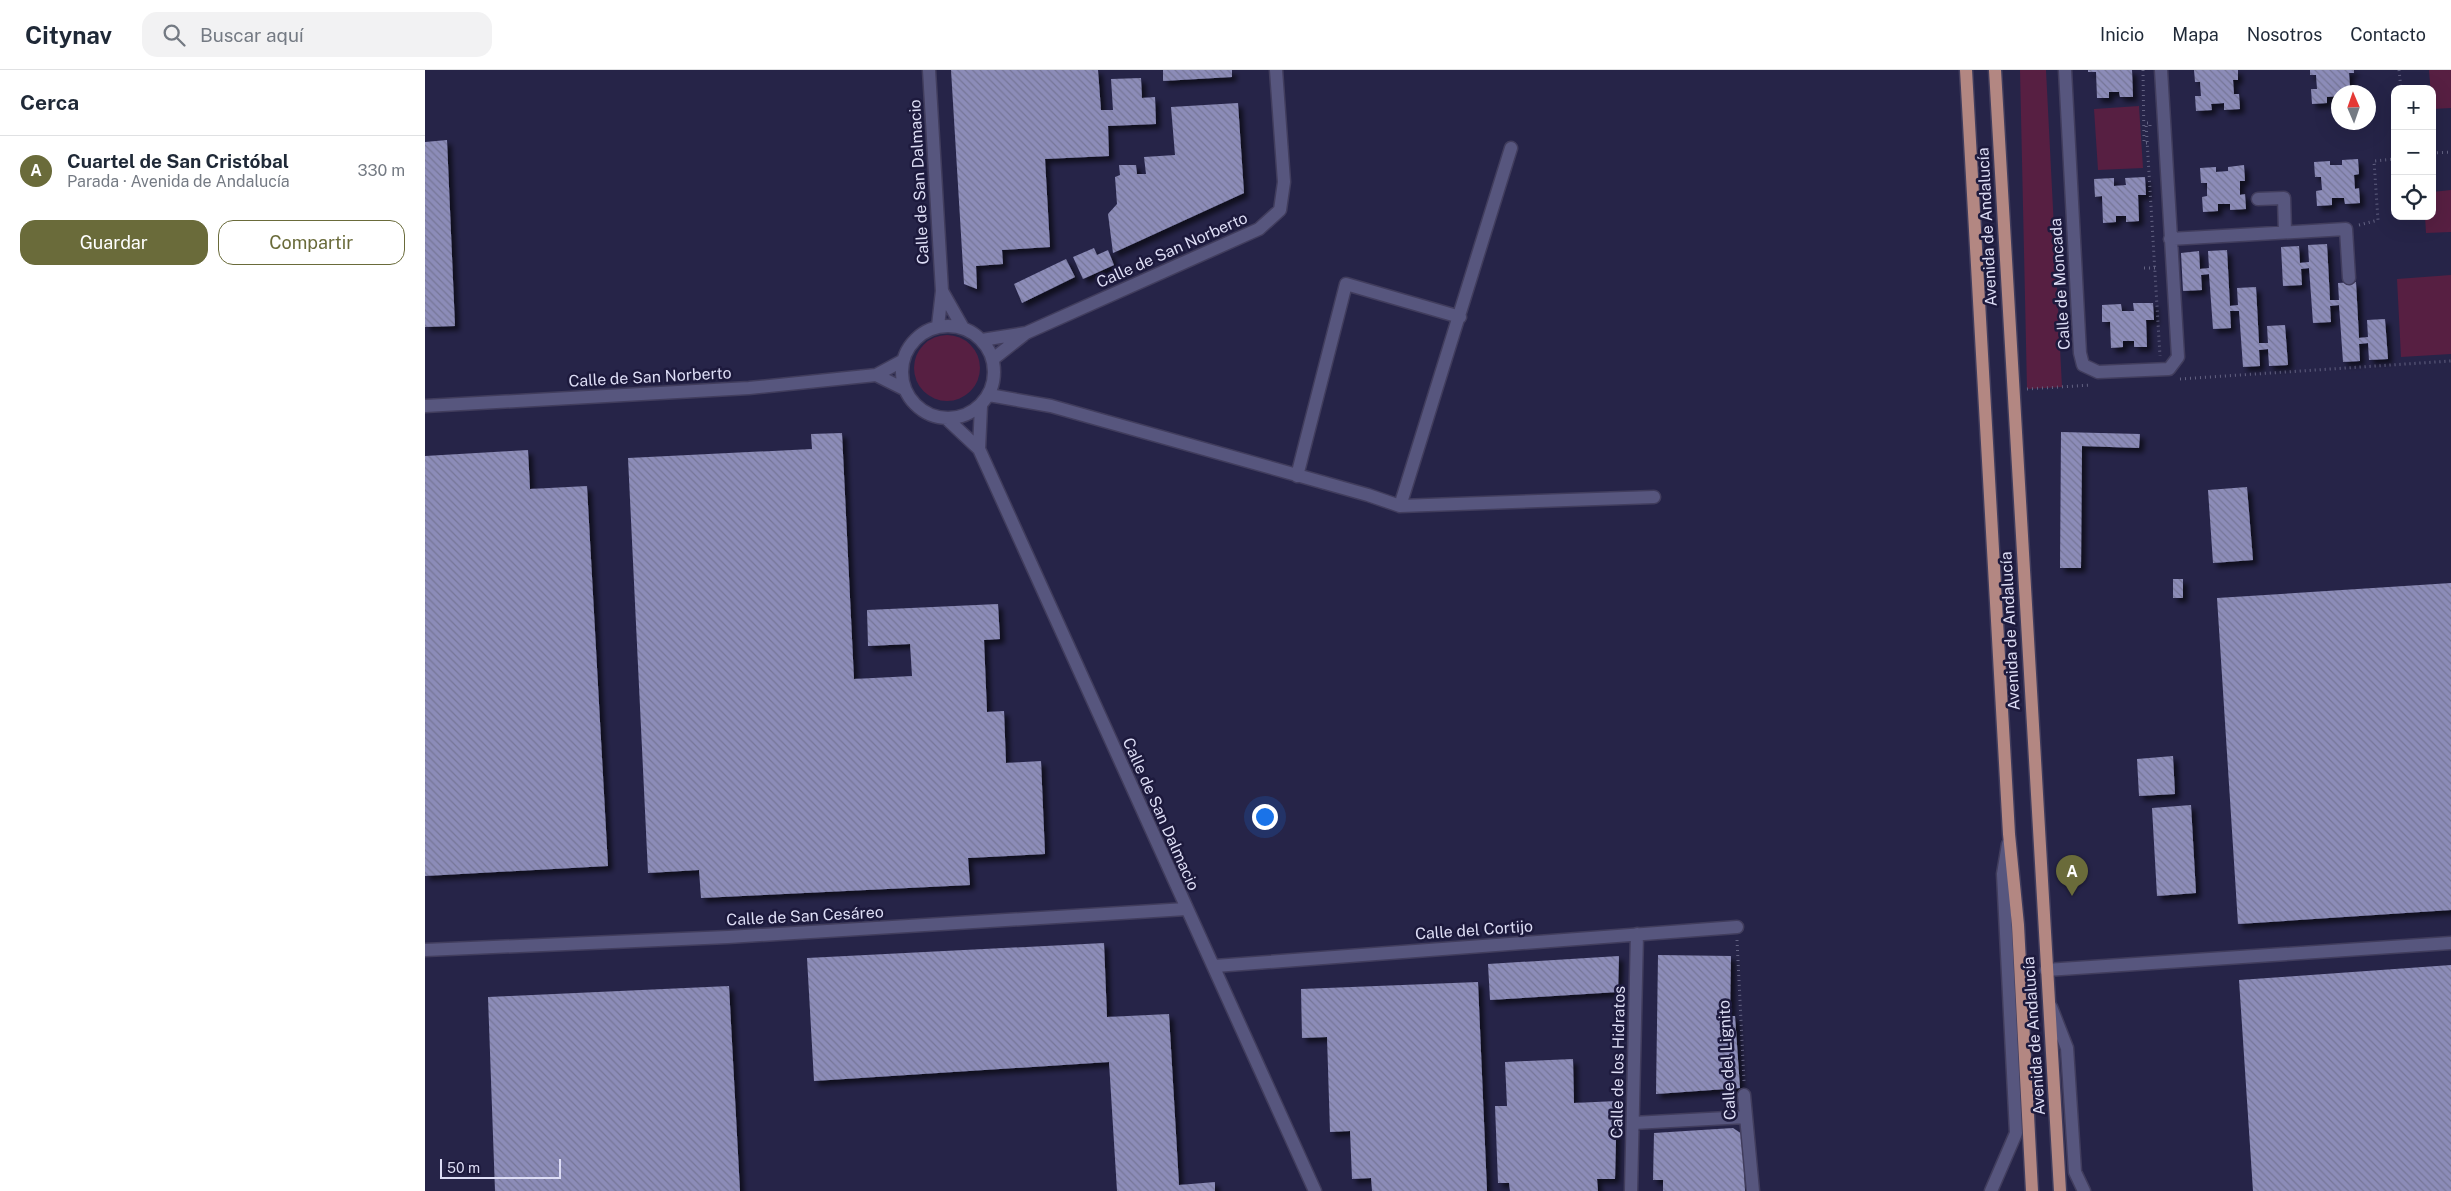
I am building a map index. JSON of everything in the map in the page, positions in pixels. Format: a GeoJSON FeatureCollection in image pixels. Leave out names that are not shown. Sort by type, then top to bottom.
{"type":"FeatureCollection","features":[{"type":"Feature","properties":{"kind":"main road","name":"Avenida de Andalucía"},"geometry":{"type":"LineString","coordinates":[[1966,70],[2009,834],[2018,925],[2032,1191]]}},
{"type":"Feature","properties":{"kind":"main road","name":"Avenida de Andalucía"},"geometry":{"type":"LineString","coordinates":[[1995,70],[2059,1191]]}},
{"type":"Feature","properties":{"kind":"street","name":"Calle de San Dalmacio"},"geometry":{"type":"LineString","coordinates":[[929,70],[942,291],[938,326]]}},
{"type":"Feature","properties":{"kind":"street","name":"Calle de San Norberto"},"geometry":{"type":"LineString","coordinates":[[993,359],[1026,333],[1259,229],[1280,210],[1284,182],[1275,70]]}},
{"type":"Feature","properties":{"kind":"street","name":"Calle de Moncada"},"geometry":{"type":"LineString","coordinates":[[2065,70],[2075,281],[2080,353],[2083,365],[2098,372],[2161,368]]}},
{"type":"Feature","properties":{"kind":"street"},"geometry":{"type":"LineString","coordinates":[[2161,70],[2178,357],[2169,369],[2161,368]]}},
{"type":"Feature","properties":{"kind":"street"},"geometry":{"type":"LineString","coordinates":[[1400,506],[1511,148]]}},
{"type":"Feature","properties":{"kind":"street"},"geometry":{"type":"LineString","coordinates":[[2258,199],[2284,198],[2285,232]]}},
{"type":"Feature","properties":{"kind":"street"},"geometry":{"type":"LineString","coordinates":[[2170,239],[2346,229],[2349,278]]}},
{"type":"Feature","properties":{"kind":"street"},"geometry":{"type":"LineString","coordinates":[[1297,476],[1346,284],[1460,317]]}},
{"type":"Feature","properties":{"kind":"street","name":"Calle de San Dalmacio"},"geometry":{"type":"LineString","coordinates":[[942,291],[963,328]]}},
{"type":"Feature","properties":{"kind":"street"},"geometry":{"type":"LineString","coordinates":[[938,326],[963,328],[982,340],[993,359],[995,372],[989,395],[981,406],[965,416],[947,419],[929,415],[914,404],[904,389],[902,361],[909,345],[922,333],[938,326]]}},
{"type":"Feature","properties":{"kind":"street","name":"Calle de San Norberto"},"geometry":{"type":"LineString","coordinates":[[982,340],[1026,333]]}},
{"type":"Feature","properties":{"kind":"street","name":"Calle de San Norberto"},"geometry":{"type":"LineString","coordinates":[[425,406],[749,388],[876,375],[902,361]]}},
{"type":"Feature","properties":{"kind":"street"},"geometry":{"type":"LineString","coordinates":[[876,375],[904,389]]}},
{"type":"Feature","properties":{"kind":"street"},"geometry":{"type":"LineString","coordinates":[[989,395],[1051,406],[1368,495],[1400,506],[1654,497]]}},
{"type":"Feature","properties":{"kind":"street","name":"Calle de San Dalmacio"},"geometry":{"type":"LineString","coordinates":[[979,449],[981,406]]}},
{"type":"Feature","properties":{"kind":"street","name":"Calle de San Dalmacio"},"geometry":{"type":"LineString","coordinates":[[947,419],[979,449],[1186,909],[1215,966],[1315,1191]]}},
{"type":"Feature","properties":{"kind":"street","name":"Avenida de Andalucía"},"geometry":{"type":"LineString","coordinates":[[1991,1191],[2016,1133],[2003,874],[2009,834]]}},
{"type":"Feature","properties":{"kind":"street","name":"Calle de San Cesáreo"},"geometry":{"type":"LineString","coordinates":[[425,950],[728,937],[1186,909]]}},
{"type":"Feature","properties":{"kind":"street","name":"Calle del Cortijo"},"geometry":{"type":"LineString","coordinates":[[1215,966],[1737,926]]}},
{"type":"Feature","properties":{"kind":"street","name":"Calle de los Hidratos"},"geometry":{"type":"LineString","coordinates":[[1631,1191],[1637,934]]}},
{"type":"Feature","properties":{"kind":"street"},"geometry":{"type":"LineString","coordinates":[[2046,970],[2451,943]]}},
{"type":"Feature","properties":{"kind":"street"},"geometry":{"type":"LineString","coordinates":[[2049,1003],[2067,1048],[2075,1172],[2084,1191]]}},
{"type":"Feature","properties":{"kind":"street","name":"Calle del Lignito"},"geometry":{"type":"LineString","coordinates":[[1744,1094],[1753,1191]]}},
{"type":"Feature","properties":{"kind":"street"},"geometry":{"type":"LineString","coordinates":[[1633,1123],[1746,1117]]}},
{"type":"Feature","properties":{"kind":"path"},"geometry":{"type":"LineString","coordinates":[[2143,70],[2144,144],[2147,143]]}},
{"type":"Feature","properties":{"kind":"path"},"geometry":{"type":"LineString","coordinates":[[2399,70],[2401,85]]}},
{"type":"Feature","properties":{"kind":"path"},"geometry":{"type":"LineString","coordinates":[[2150,134],[2150,123],[2146,123],[2161,368]]}},
{"type":"Feature","properties":{"kind":"path"},"geometry":{"type":"LineString","coordinates":[[2436,153],[2451,152]]}},
{"type":"Feature","properties":{"kind":"path"},"geometry":{"type":"LineString","coordinates":[[2346,229],[2378,220],[2374,161],[2391,159]]}},
{"type":"Feature","properties":{"kind":"path"},"geometry":{"type":"LineString","coordinates":[[2145,268],[2155,268]]}},
{"type":"Feature","properties":{"kind":"path"},"geometry":{"type":"LineString","coordinates":[[2173,379],[2451,361]]}},
{"type":"Feature","properties":{"kind":"path"},"geometry":{"type":"LineString","coordinates":[[2027,390],[2097,384]]}},
{"type":"Feature","properties":{"kind":"path","name":"Calle del Lignito"},"geometry":{"type":"LineString","coordinates":[[1737,926],[1744,1094]]}},
{"type":"Feature","properties":{"kind":"shaded area"},"geometry":{"type":"Polygon","coordinates":[[[2020,70],[2046,70],[2062,387],[2027,389],[2020,70]]]}},
{"type":"Feature","properties":{"kind":"shaded area"},"geometry":{"type":"Polygon","coordinates":[[[2429,70],[2451,70],[2451,108],[2436,109],[2436,85],[2430,85],[2429,70]]]}},
{"type":"Feature","properties":{"kind":"shaded area"},"geometry":{"type":"Polygon","coordinates":[[[2139,106],[2143,168],[2098,170],[2094,109],[2139,106]]]}},
{"type":"Feature","properties":{"kind":"shaded area"},"geometry":{"type":"Polygon","coordinates":[[[2451,190],[2451,232],[2426,233],[2425,220],[2436,220],[2436,192],[2451,190]]]}},
{"type":"Feature","properties":{"kind":"shaded area"},"geometry":{"type":"Polygon","coordinates":[[[2451,275],[2451,354],[2401,357],[2397,279],[2451,275]]]}},
{"type":"Feature","properties":{"kind":"shaded area"},"geometry":{"type":"Polygon","coordinates":[[[947,335],[959,338],[970,345],[977,356],[980,368],[977,380],[970,391],[959,398],[947,401],[935,398],[924,391],[917,380],[914,368],[917,356],[924,345],[935,338],[947,335]]]}},
{"type":"Feature","properties":{"kind":"building"},"geometry":{"type":"Polygon","coordinates":[[[951,70],[1098,70],[1101,110],[1113,110],[1111,79],[1141,78],[1142,98],[1155,97],[1156,124],[1108,126],[1109,156],[1045,159],[1050,247],[1002,250],[1003,264],[976,266],[977,289],[964,284],[951,70]]]}},
{"type":"Feature","properties":{"kind":"building"},"geometry":{"type":"Polygon","coordinates":[[[1163,70],[1232,70],[1232,77],[1163,81],[1163,70]]]}},
{"type":"Feature","properties":{"kind":"building"},"geometry":{"type":"Polygon","coordinates":[[[2088,70],[2132,70],[2133,97],[2120,97],[2119,92],[2109,92],[2109,98],[2097,98],[2096,72],[2088,72],[2088,70]]]}},
{"type":"Feature","properties":{"kind":"building"},"geometry":{"type":"Polygon","coordinates":[[[2194,70],[2238,70],[2238,80],[2233,80],[2234,94],[2239,94],[2240,109],[2224,110],[2224,103],[2211,104],[2212,110],[2196,111],[2195,96],[2201,96],[2200,82],[2195,82],[2194,70]]]}},
{"type":"Feature","properties":{"kind":"building"},"geometry":{"type":"Polygon","coordinates":[[[2310,70],[2354,70],[2354,73],[2349,73],[2350,85],[2331,85],[2331,97],[2327,97],[2327,103],[2312,104],[2311,89],[2317,89],[2316,75],[2310,75],[2310,70]]]}},
{"type":"Feature","properties":{"kind":"building"},"geometry":{"type":"Polygon","coordinates":[[[1238,103],[1244,193],[1113,253],[1108,214],[1117,204],[1115,177],[1120,175],[1119,165],[1136,165],[1137,174],[1146,174],[1144,157],[1175,155],[1171,107],[1238,103]]]}},
{"type":"Feature","properties":{"kind":"building"},"geometry":{"type":"Polygon","coordinates":[[[447,140],[455,326],[425,327],[425,142],[447,140]]]}},
{"type":"Feature","properties":{"kind":"building"},"geometry":{"type":"Polygon","coordinates":[[[2358,159],[2359,174],[2354,175],[2355,189],[2359,188],[2360,203],[2345,204],[2344,198],[2332,198],[2332,205],[2317,206],[2316,191],[2322,190],[2321,177],[2315,177],[2314,162],[2330,161],[2330,165],[2342,165],[2342,160],[2358,159]]]}},
{"type":"Feature","properties":{"kind":"building"},"geometry":{"type":"Polygon","coordinates":[[[2244,165],[2245,181],[2240,181],[2240,195],[2245,194],[2246,209],[2230,210],[2230,204],[2218,204],[2218,211],[2203,212],[2202,197],[2207,196],[2207,183],[2201,183],[2200,168],[2216,167],[2216,172],[2228,171],[2228,167],[2244,165]]]}},
{"type":"Feature","properties":{"kind":"building"},"geometry":{"type":"Polygon","coordinates":[[[2145,177],[2146,195],[2138,195],[2139,221],[2126,222],[2126,216],[2116,216],[2116,222],[2103,223],[2102,196],[2095,197],[2094,179],[2114,178],[2114,186],[2126,185],[2125,178],[2145,177]]]}},
{"type":"Feature","properties":{"kind":"building"},"geometry":{"type":"Polygon","coordinates":[[[2327,244],[2330,300],[2339,300],[2338,283],[2356,282],[2359,338],[2368,337],[2367,320],[2385,319],[2388,359],[2369,360],[2368,343],[2359,344],[2360,361],[2343,362],[2339,305],[2330,306],[2331,322],[2313,323],[2309,268],[2301,269],[2302,285],[2283,286],[2281,247],[2299,246],[2300,263],[2309,262],[2308,245],[2327,244]]]}},
{"type":"Feature","properties":{"kind":"building"},"geometry":{"type":"Polygon","coordinates":[[[1094,248],[1097,255],[1108,250],[1114,265],[1083,279],[1073,257],[1094,248]]]}},
{"type":"Feature","properties":{"kind":"building"},"geometry":{"type":"Polygon","coordinates":[[[2227,250],[2230,306],[2238,305],[2237,288],[2256,287],[2259,343],[2268,343],[2267,326],[2285,325],[2288,365],[2269,366],[2268,349],[2259,350],[2260,366],[2243,367],[2239,311],[2230,311],[2231,328],[2213,329],[2209,274],[2201,275],[2202,290],[2183,291],[2181,253],[2199,251],[2200,269],[2209,268],[2208,251],[2227,250]]]}},
{"type":"Feature","properties":{"kind":"building"},"geometry":{"type":"Polygon","coordinates":[[[1066,259],[1075,277],[1022,303],[1014,284],[1066,259]]]}},
{"type":"Feature","properties":{"kind":"building"},"geometry":{"type":"Polygon","coordinates":[[[2133,303],[2153,303],[2154,320],[2146,320],[2147,347],[2134,347],[2134,341],[2123,341],[2123,347],[2111,348],[2110,322],[2102,322],[2102,305],[2121,304],[2122,311],[2134,311],[2133,303]]]}},
{"type":"Feature","properties":{"kind":"building"},"geometry":{"type":"Polygon","coordinates":[[[2061,432],[2140,434],[2139,448],[2082,446],[2081,568],[2060,568],[2061,432]]]}},
{"type":"Feature","properties":{"kind":"building"},"geometry":{"type":"Polygon","coordinates":[[[842,433],[854,679],[912,676],[910,644],[868,646],[867,610],[998,604],[1000,639],[984,640],[987,712],[1004,711],[1006,763],[1041,761],[1045,854],[968,858],[970,885],[701,898],[699,870],[648,873],[628,458],[812,449],[811,434],[842,433]]]}},
{"type":"Feature","properties":{"kind":"building"},"geometry":{"type":"Polygon","coordinates":[[[528,450],[530,489],[587,486],[608,866],[425,876],[425,456],[528,450]]]}},
{"type":"Feature","properties":{"kind":"building"},"geometry":{"type":"Polygon","coordinates":[[[2247,487],[2253,560],[2213,563],[2208,490],[2247,487]]]}},
{"type":"Feature","properties":{"kind":"building"},"geometry":{"type":"Polygon","coordinates":[[[2173,579],[2183,579],[2183,598],[2173,598],[2173,579]]]}},
{"type":"Feature","properties":{"kind":"building"},"geometry":{"type":"Polygon","coordinates":[[[2451,583],[2451,910],[2238,924],[2217,598],[2451,583]]]}},
{"type":"Feature","properties":{"kind":"building"},"geometry":{"type":"Polygon","coordinates":[[[2173,756],[2175,794],[2139,796],[2137,759],[2173,756]]]}},
{"type":"Feature","properties":{"kind":"building"},"geometry":{"type":"Polygon","coordinates":[[[2191,805],[2196,893],[2157,896],[2152,808],[2191,805]]]}},
{"type":"Feature","properties":{"kind":"building"},"geometry":{"type":"Polygon","coordinates":[[[1104,943],[1107,1017],[1169,1014],[1179,1185],[1215,1182],[1215,1191],[1117,1191],[1109,1062],[814,1081],[807,958],[1104,943]]]}},
{"type":"Feature","properties":{"kind":"building"},"geometry":{"type":"Polygon","coordinates":[[[1658,955],[1731,956],[1730,1016],[1735,1016],[1740,1088],[1656,1094],[1658,955]]]}},
{"type":"Feature","properties":{"kind":"building"},"geometry":{"type":"Polygon","coordinates":[[[1619,956],[1618,992],[1490,1000],[1488,964],[1619,956]]]}},
{"type":"Feature","properties":{"kind":"building"},"geometry":{"type":"Polygon","coordinates":[[[2451,965],[2451,1191],[2253,1191],[2239,980],[2451,965]]]}},
{"type":"Feature","properties":{"kind":"building"},"geometry":{"type":"Polygon","coordinates":[[[1478,982],[1487,1191],[1372,1191],[1371,1178],[1352,1179],[1350,1131],[1330,1132],[1327,1037],[1302,1038],[1301,989],[1478,982]]]}},
{"type":"Feature","properties":{"kind":"building"},"geometry":{"type":"Polygon","coordinates":[[[729,986],[740,1191],[495,1191],[488,997],[729,986]]]}},
{"type":"Feature","properties":{"kind":"building"},"geometry":{"type":"Polygon","coordinates":[[[1573,1059],[1574,1103],[1617,1101],[1615,1179],[1597,1179],[1598,1191],[1510,1191],[1509,1183],[1498,1183],[1495,1106],[1507,1106],[1505,1062],[1573,1059]]]}},
{"type":"Feature","properties":{"kind":"building"},"geometry":{"type":"Polygon","coordinates":[[[1733,1128],[1742,1134],[1745,1191],[1663,1191],[1663,1180],[1653,1180],[1654,1133],[1733,1128]]]}},
{"type":"Feature","properties":{"kind":"place","name":"Cuartel de San Cristóbal"},"geometry":{"type":"Point","coordinates":[2072,896]}}]}
